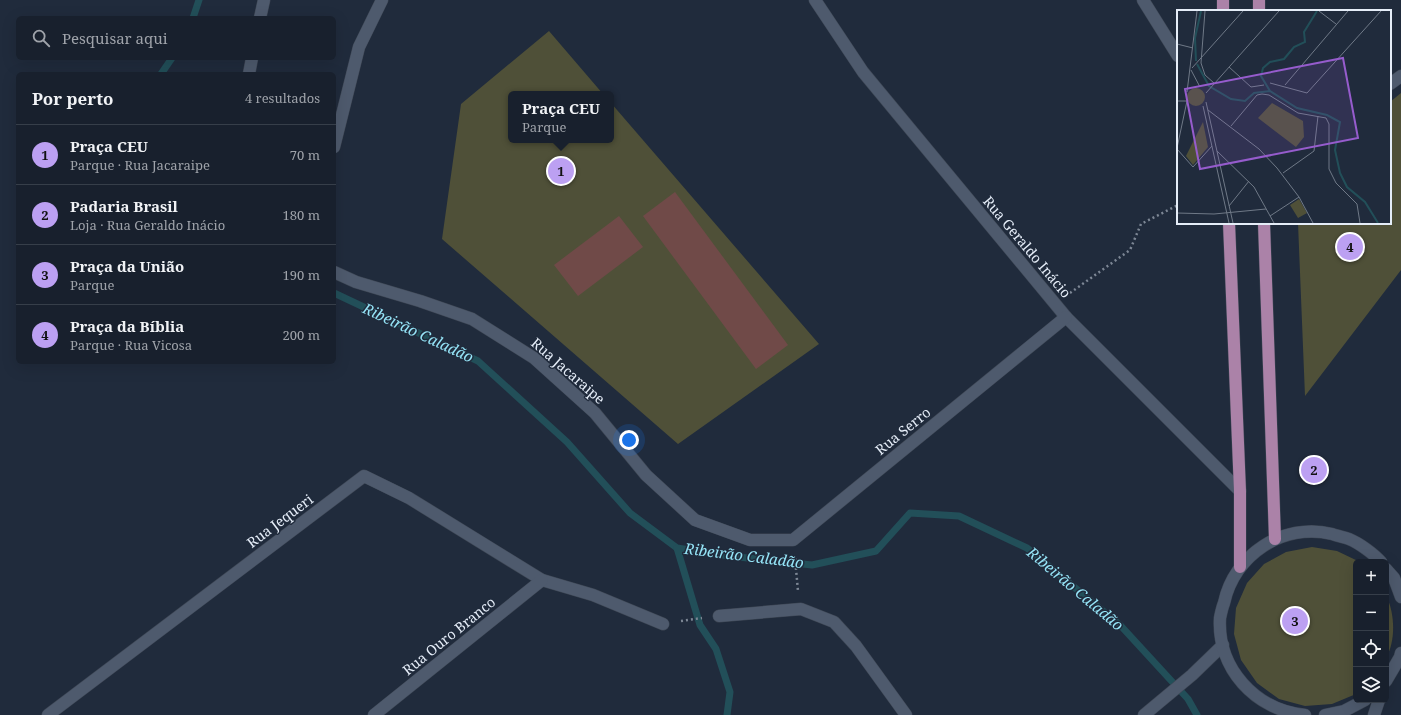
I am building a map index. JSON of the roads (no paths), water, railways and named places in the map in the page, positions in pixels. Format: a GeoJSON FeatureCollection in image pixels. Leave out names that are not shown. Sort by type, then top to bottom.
{"type":"FeatureCollection","features":[{"type":"Feature","properties":{"kind":"main road"},"geometry":{"type":"LineString","coordinates":[[1229,224],[1240,491],[1240,567]]}},
{"type":"Feature","properties":{"kind":"main road"},"geometry":{"type":"LineString","coordinates":[[1264,224],[1275,539]]}},
{"type":"Feature","properties":{"kind":"street"},"geometry":{"type":"LineString","coordinates":[[260,16],[264,0]]}},
{"type":"Feature","properties":{"kind":"street"},"geometry":{"type":"LineString","coordinates":[[336,139],[359,47],[382,0]]}},
{"type":"Feature","properties":{"kind":"street","name":"Rua Geraldo Inácio"},"geometry":{"type":"LineString","coordinates":[[815,0],[863,72],[1066,317],[1240,491]]}},
{"type":"Feature","properties":{"kind":"street"},"geometry":{"type":"LineString","coordinates":[[1143,0],[1177,54]]}},
{"type":"Feature","properties":{"kind":"street"},"geometry":{"type":"LineString","coordinates":[[249,72],[252,60]]}},
{"type":"Feature","properties":{"kind":"street"},"geometry":{"type":"LineString","coordinates":[[1391,83],[1401,76]]}},
{"type":"Feature","properties":{"kind":"street","name":"Rua Jacaraipe"},"geometry":{"type":"LineString","coordinates":[[336,273],[356,282],[420,301],[472,319],[534,358],[595,413],[646,475],[695,520],[750,540],[793,540]]}},
{"type":"Feature","properties":{"kind":"street","name":"Rua Serro"},"geometry":{"type":"LineString","coordinates":[[793,540],[1066,317]]}},
{"type":"Feature","properties":{"kind":"street","name":"Rua Jequeri"},"geometry":{"type":"LineString","coordinates":[[48,715],[364,476],[409,498],[542,580]]}},
{"type":"Feature","properties":{"kind":"street"},"geometry":{"type":"LineString","coordinates":[[1305,715],[1291,714],[1268,709],[1246,688],[1232,668],[1222,645],[1220,618],[1226,591],[1240,567],[1260,548],[1275,539],[1292,534],[1321,532],[1350,539],[1375,555],[1378,559]]}},
{"type":"Feature","properties":{"kind":"street"},"geometry":{"type":"LineString","coordinates":[[1389,572],[1394,578],[1401,597]]}},
{"type":"Feature","properties":{"kind":"street"},"geometry":{"type":"LineString","coordinates":[[542,580],[593,595],[663,624]]}},
{"type":"Feature","properties":{"kind":"street","name":"Rua Ouro Branco"},"geometry":{"type":"LineString","coordinates":[[374,715],[542,580]]}},
{"type":"Feature","properties":{"kind":"street"},"geometry":{"type":"LineString","coordinates":[[719,616],[801,610],[834,622],[856,646],[906,715]]}},
{"type":"Feature","properties":{"kind":"street"},"geometry":{"type":"LineString","coordinates":[[1145,714],[1192,675],[1222,645]]}},
{"type":"Feature","properties":{"kind":"street"},"geometry":{"type":"LineString","coordinates":[[1389,676],[1401,653]]}},
{"type":"Feature","properties":{"kind":"street"},"geometry":{"type":"LineString","coordinates":[[1325,715],[1344,711],[1359,703]]}},
{"type":"Feature","properties":{"kind":"street"},"geometry":{"type":"LineString","coordinates":[[1374,715],[1378,703]]}},
{"type":"Feature","properties":{"kind":"waterway","name":"Ribeirão Caladão"},"geometry":{"type":"LineString","coordinates":[[194,16],[199,0]]}},
{"type":"Feature","properties":{"kind":"waterway","name":"Ribeirão Caladão"},"geometry":{"type":"LineString","coordinates":[[162,72],[171,60]]}},
{"type":"Feature","properties":{"kind":"waterway","name":"Ribeirão Caladão"},"geometry":{"type":"LineString","coordinates":[[336,294],[478,361],[567,442],[630,513],[677,548],[729,556],[812,565],[876,551],[910,513],[959,516],[1027,548],[1121,626],[1188,699],[1197,715]]}},
{"type":"Feature","properties":{"kind":"waterway"},"geometry":{"type":"LineString","coordinates":[[677,548],[700,625],[716,649],[730,692],[727,715]]}},
{"type":"Feature","properties":{"kind":"place","name":"Praça CEU"},"geometry":{"type":"Point","coordinates":[561,171]}},
{"type":"Feature","properties":{"kind":"place","name":"Praça da Bíblia"},"geometry":{"type":"Point","coordinates":[1350,247]}},
{"type":"Feature","properties":{"kind":"place","name":"Padaria Brasil"},"geometry":{"type":"Point","coordinates":[1314,470]}},
{"type":"Feature","properties":{"kind":"place","name":"Praça da União"},"geometry":{"type":"Point","coordinates":[1295,621]}}]}
